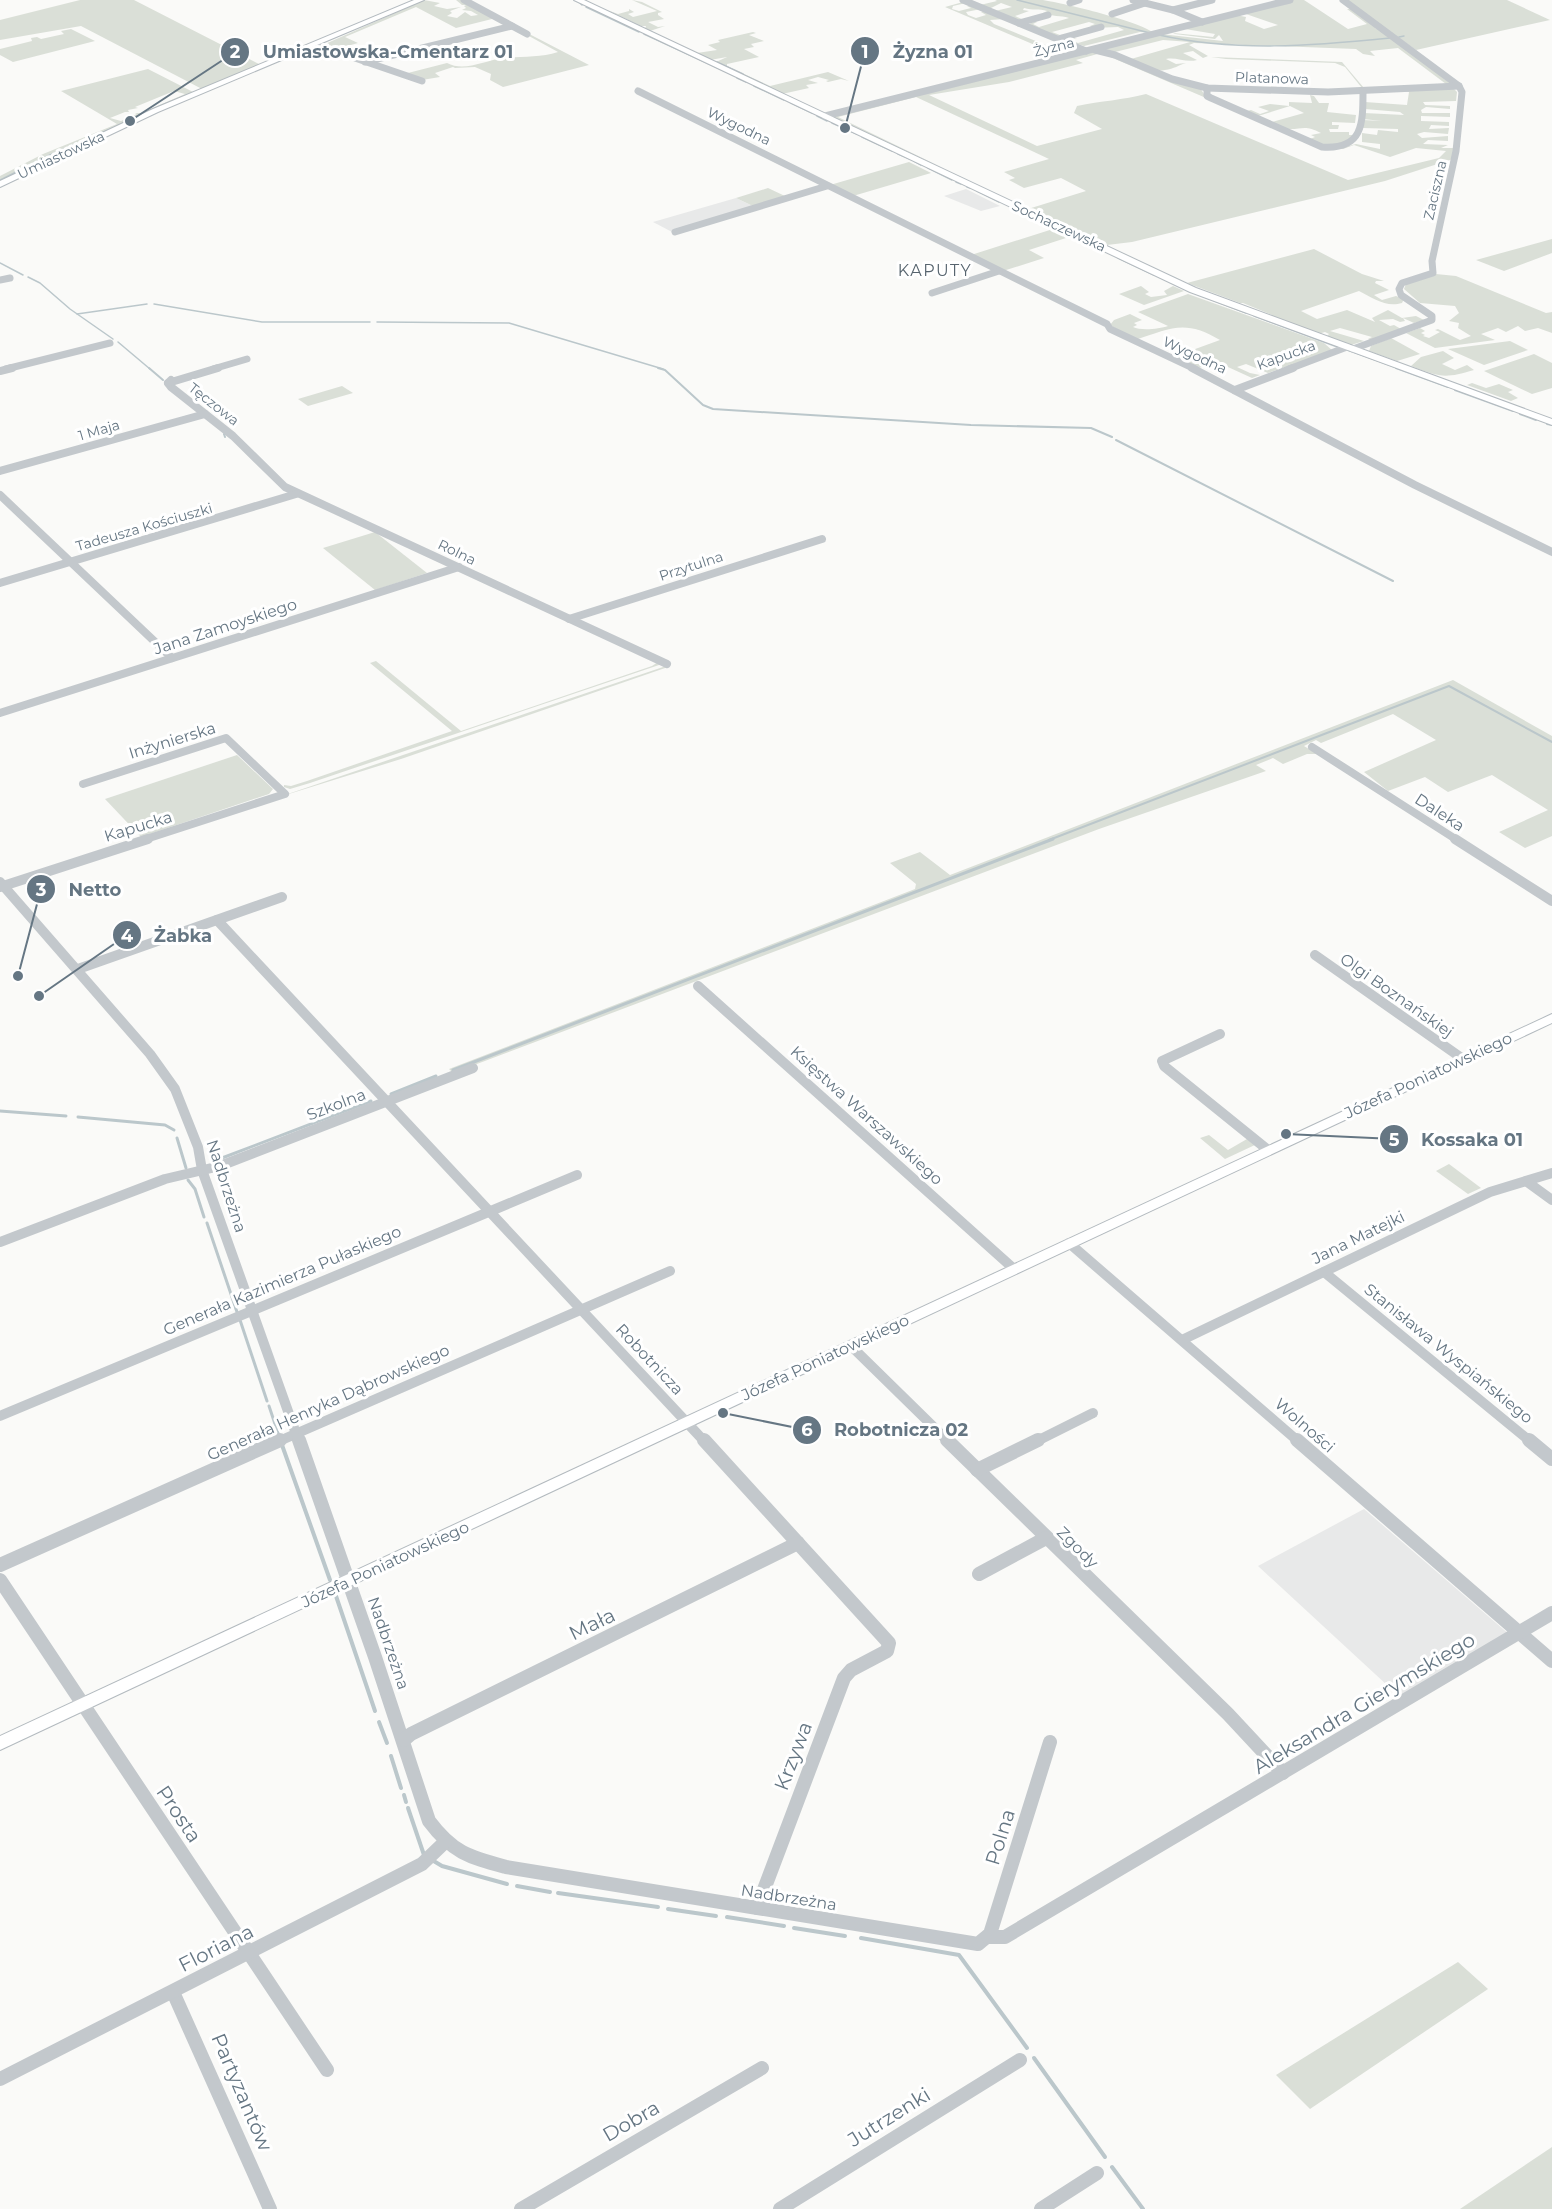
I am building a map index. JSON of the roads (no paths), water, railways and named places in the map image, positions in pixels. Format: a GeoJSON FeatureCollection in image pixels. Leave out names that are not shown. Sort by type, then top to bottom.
{"type":"FeatureCollection","features":[{"type":"Feature","properties":{"kind":"street","name":"Umiastowska"},"geometry":{"type":"LineString","coordinates":[[0,184],[56,156],[420,0]]}},
{"type":"Feature","properties":{"kind":"street"},"geometry":{"type":"LineString","coordinates":[[464,0],[527,34]]}},
{"type":"Feature","properties":{"kind":"street","name":"Sochaczewska"},"geometry":{"type":"LineString","coordinates":[[578,0],[1193,290],[1552,422]]}},
{"type":"Feature","properties":{"kind":"street","name":"Platanowa"},"geometry":{"type":"LineString","coordinates":[[963,0],[1058,39],[1089,50],[1115,55],[1172,79],[1207,88],[1363,91],[1459,86]]}},
{"type":"Feature","properties":{"kind":"street"},"geometry":{"type":"LineString","coordinates":[[1070,3],[1079,0]]}},
{"type":"Feature","properties":{"kind":"street"},"geometry":{"type":"LineString","coordinates":[[1133,0],[1173,10],[1202,22]]}},
{"type":"Feature","properties":{"kind":"street"},"geometry":{"type":"LineString","coordinates":[[1173,10],[1212,0]]}},
{"type":"Feature","properties":{"kind":"street","name":"Żyzna"},"geometry":{"type":"LineString","coordinates":[[825,116],[1290,0]]}},
{"type":"Feature","properties":{"kind":"street"},"geometry":{"type":"LineString","coordinates":[[1343,0],[1459,86]]}},
{"type":"Feature","properties":{"kind":"street"},"geometry":{"type":"LineString","coordinates":[[1112,14],[1145,3]]}},
{"type":"Feature","properties":{"kind":"street"},"geometry":{"type":"LineString","coordinates":[[1019,23],[1048,15]]}},
{"type":"Feature","properties":{"kind":"street"},"geometry":{"type":"LineString","coordinates":[[365,62],[512,26]]}},
{"type":"Feature","properties":{"kind":"street"},"geometry":{"type":"LineString","coordinates":[[1058,39],[1101,27]]}},
{"type":"Feature","properties":{"kind":"street"},"geometry":{"type":"LineString","coordinates":[[317,45],[422,81]]}},
{"type":"Feature","properties":{"kind":"street","name":"Zaciszna"},"geometry":{"type":"LineString","coordinates":[[1350,348],[1432,320],[1432,316],[1401,295],[1399,289],[1402,283],[1433,273],[1432,261],[1456,151],[1462,92],[1459,86]]}},
{"type":"Feature","properties":{"kind":"street"},"geometry":{"type":"LineString","coordinates":[[1207,88],[1207,96],[1211,98],[1322,147],[1335,148],[1351,143],[1358,136],[1363,91]]}},
{"type":"Feature","properties":{"kind":"street","name":"Wygodna"},"geometry":{"type":"LineString","coordinates":[[638,91],[1077,309],[1157,353],[1235,390],[1552,552]]}},
{"type":"Feature","properties":{"kind":"street"},"geometry":{"type":"LineString","coordinates":[[675,232],[827,186]]}},
{"type":"Feature","properties":{"kind":"street"},"geometry":{"type":"LineString","coordinates":[[932,293],[999,271]]}},
{"type":"Feature","properties":{"kind":"street"},"geometry":{"type":"LineString","coordinates":[[0,280],[10,278]]}},
{"type":"Feature","properties":{"kind":"street"},"geometry":{"type":"LineString","coordinates":[[0,371],[110,343]]}},
{"type":"Feature","properties":{"kind":"street","name":"Kapucka"},"geometry":{"type":"LineString","coordinates":[[1235,390],[1350,348]]}},
{"type":"Feature","properties":{"kind":"street","name":"Tęczowa"},"geometry":{"type":"LineString","coordinates":[[245,450],[234,437],[171,387],[170,382],[247,359]]}},
{"type":"Feature","properties":{"kind":"street","name":"1 Maja"},"geometry":{"type":"LineString","coordinates":[[0,471],[206,414]]}},
{"type":"Feature","properties":{"kind":"street","name":"Rolna"},"geometry":{"type":"LineString","coordinates":[[245,450],[261,468],[296,494],[308,497],[667,664]]}},
{"type":"Feature","properties":{"kind":"street","name":"Tadeusza Kościuszki"},"geometry":{"type":"LineString","coordinates":[[0,583],[296,494]]}},
{"type":"Feature","properties":{"kind":"street"},"geometry":{"type":"LineString","coordinates":[[0,495],[172,658]]}},
{"type":"Feature","properties":{"kind":"street","name":"Przytulna"},"geometry":{"type":"LineString","coordinates":[[569,620],[822,539]]}},
{"type":"Feature","properties":{"kind":"street","name":"Jana Zamoyskiego"},"geometry":{"type":"LineString","coordinates":[[0,712],[459,567]]}},
{"type":"Feature","properties":{"kind":"street","name":"Inżynierska"},"geometry":{"type":"LineString","coordinates":[[83,783],[226,738],[285,794]]}},
{"type":"Feature","properties":{"kind":"street","name":"Daleka"},"geometry":{"type":"LineString","coordinates":[[1312,747],[1552,901]]}},
{"type":"Feature","properties":{"kind":"street","name":"Kapucka"},"geometry":{"type":"LineString","coordinates":[[1,885],[285,794]]}},
{"type":"Feature","properties":{"kind":"street","name":"Nadbrzeżna"},"geometry":{"type":"LineString","coordinates":[[1,885],[78,969],[150,1054],[175,1089],[198,1147],[202,1170],[297,1433],[322,1510],[350,1580],[429,1821],[445,1842],[474,1858],[506,1867],[978,1944],[986,1940]]}},
{"type":"Feature","properties":{"kind":"street"},"geometry":{"type":"LineString","coordinates":[[78,969],[282,897]]}},
{"type":"Feature","properties":{"kind":"street","name":"Robotnicza"},"geometry":{"type":"LineString","coordinates":[[217,920],[687,1422],[886,1639]]}},
{"type":"Feature","properties":{"kind":"street","name":"Olgi Boznańskiej"},"geometry":{"type":"LineString","coordinates":[[1315,955],[1462,1059]]}},
{"type":"Feature","properties":{"kind":"street","name":"Księstwa Warszawskiego"},"geometry":{"type":"LineString","coordinates":[[698,986],[1014,1269]]}},
{"type":"Feature","properties":{"kind":"street","name":"Józefa Poniatowskiego"},"geometry":{"type":"LineString","coordinates":[[0,1743],[1552,1018]]}},
{"type":"Feature","properties":{"kind":"street"},"geometry":{"type":"LineString","coordinates":[[1220,1034],[1162,1061],[1170,1073],[1268,1150]]}},
{"type":"Feature","properties":{"kind":"street","name":"Szkolna"},"geometry":{"type":"LineString","coordinates":[[0,1242],[165,1179],[202,1170],[388,1102],[472,1068]]}},
{"type":"Feature","properties":{"kind":"street","name":"Jana Matejki"},"geometry":{"type":"LineString","coordinates":[[1182,1340],[1490,1192],[1552,1173]]}},
{"type":"Feature","properties":{"kind":"street","name":"Generała Kazimierza Pułaskiego"},"geometry":{"type":"LineString","coordinates":[[0,1416],[577,1175]]}},
{"type":"Feature","properties":{"kind":"street"},"geometry":{"type":"LineString","coordinates":[[1526,1181],[1552,1200]]}},
{"type":"Feature","properties":{"kind":"street","name":"Wolności"},"geometry":{"type":"LineString","coordinates":[[1069,1243],[1552,1661]]}},
{"type":"Feature","properties":{"kind":"street","name":"Generała Henryka Dąbrowskiego"},"geometry":{"type":"LineString","coordinates":[[0,1565],[670,1271]]}},
{"type":"Feature","properties":{"kind":"street","name":"Stanisława Wyspiańskiego"},"geometry":{"type":"LineString","coordinates":[[1324,1272],[1552,1459]]}},
{"type":"Feature","properties":{"kind":"street","name":"Zgody"},"geometry":{"type":"LineString","coordinates":[[850,1345],[1228,1714],[1283,1773]]}},
{"type":"Feature","properties":{"kind":"street"},"geometry":{"type":"LineString","coordinates":[[977,1470],[1094,1413]]}},
{"type":"Feature","properties":{"kind":"street"},"geometry":{"type":"LineString","coordinates":[[980,1574],[1046,1538]]}},
{"type":"Feature","properties":{"kind":"street","name":"Mała"},"geometry":{"type":"LineString","coordinates":[[404,1740],[411,1734],[798,1543]]}},
{"type":"Feature","properties":{"kind":"street","name":"Prosta"},"geometry":{"type":"LineString","coordinates":[[0,1580],[327,2070]]}},
{"type":"Feature","properties":{"kind":"street","name":"Aleksandra Gierymskiego"},"geometry":{"type":"LineString","coordinates":[[986,1940],[1005,1937],[1552,1613]]}},
{"type":"Feature","properties":{"kind":"street","name":"Krzywa"},"geometry":{"type":"LineString","coordinates":[[757,1908],[844,1678],[851,1670],[887,1651],[889,1647],[886,1639]]}},
{"type":"Feature","properties":{"kind":"street","name":"Polna"},"geometry":{"type":"LineString","coordinates":[[986,1940],[1050,1742]]}},
{"type":"Feature","properties":{"kind":"street","name":"Floriana"},"geometry":{"type":"LineString","coordinates":[[0,2079],[422,1864],[445,1842]]}},
{"type":"Feature","properties":{"kind":"street","name":"Partyzantów"},"geometry":{"type":"LineString","coordinates":[[173,1992],[270,2209]]}},
{"type":"Feature","properties":{"kind":"street","name":"Jutrzenki"},"geometry":{"type":"LineString","coordinates":[[780,2209],[1020,2060]]}},
{"type":"Feature","properties":{"kind":"street","name":"Dobra"},"geometry":{"type":"LineString","coordinates":[[521,2209],[762,2068]]}},
{"type":"Feature","properties":{"kind":"street"},"geometry":{"type":"LineString","coordinates":[[1041,2209],[1097,2173]]}},
{"type":"Feature","properties":{"kind":"waterway"},"geometry":{"type":"LineString","coordinates":[[1017,0],[1150,33]]}},
{"type":"Feature","properties":{"kind":"waterway"},"geometry":{"type":"LineString","coordinates":[[586,7],[639,32]]}},
{"type":"Feature","properties":{"kind":"waterway"},"geometry":{"type":"LineString","coordinates":[[644,34],[733,75]]}},
{"type":"Feature","properties":{"kind":"waterway"},"geometry":{"type":"LineString","coordinates":[[1159,35],[1245,46],[1303,45],[1390,38]]}},
{"type":"Feature","properties":{"kind":"waterway"},"geometry":{"type":"LineString","coordinates":[[1399,37],[1404,36]]}},
{"type":"Feature","properties":{"kind":"waterway"},"geometry":{"type":"LineString","coordinates":[[717,62],[743,74]]}},
{"type":"Feature","properties":{"kind":"waterway"},"geometry":{"type":"LineString","coordinates":[[737,78],[746,82]]}},
{"type":"Feature","properties":{"kind":"waterway"},"geometry":{"type":"LineString","coordinates":[[754,86],[784,100]]}},
{"type":"Feature","properties":{"kind":"waterway"},"geometry":{"type":"LineString","coordinates":[[791,103],[812,113]]}},
{"type":"Feature","properties":{"kind":"waterway"},"geometry":{"type":"LineString","coordinates":[[817,116],[827,121]]}},
{"type":"Feature","properties":{"kind":"waterway"},"geometry":{"type":"LineString","coordinates":[[832,123],[857,134]]}},
{"type":"Feature","properties":{"kind":"waterway"},"geometry":{"type":"LineString","coordinates":[[0,180],[50,155],[113,128]]}},
{"type":"Feature","properties":{"kind":"waterway"},"geometry":{"type":"LineString","coordinates":[[862,137],[892,151]]}},
{"type":"Feature","properties":{"kind":"waterway"},"geometry":{"type":"LineString","coordinates":[[898,154],[910,159]]}},
{"type":"Feature","properties":{"kind":"waterway"},"geometry":{"type":"LineString","coordinates":[[914,161],[921,165]]}},
{"type":"Feature","properties":{"kind":"waterway"},"geometry":{"type":"LineString","coordinates":[[928,168],[952,180]]}},
{"type":"Feature","properties":{"kind":"waterway"},"geometry":{"type":"LineString","coordinates":[[956,182],[961,184]]}},
{"type":"Feature","properties":{"kind":"waterway"},"geometry":{"type":"LineString","coordinates":[[977,191],[999,202]]}},
{"type":"Feature","properties":{"kind":"waterway"},"geometry":{"type":"LineString","coordinates":[[1056,230],[1060,232]]}},
{"type":"Feature","properties":{"kind":"waterway"},"geometry":{"type":"LineString","coordinates":[[1065,234],[1070,236]]}},
{"type":"Feature","properties":{"kind":"waterway"},"geometry":{"type":"LineString","coordinates":[[1118,258],[1154,275]]}},
{"type":"Feature","properties":{"kind":"waterway"},"geometry":{"type":"LineString","coordinates":[[0,263],[23,275]]}},
{"type":"Feature","properties":{"kind":"waterway"},"geometry":{"type":"LineString","coordinates":[[28,277],[40,283],[77,314]]}},
{"type":"Feature","properties":{"kind":"waterway"},"geometry":{"type":"LineString","coordinates":[[1199,295],[1246,313]]}},
{"type":"Feature","properties":{"kind":"waterway"},"geometry":{"type":"LineString","coordinates":[[77,314],[147,304]]}},
{"type":"Feature","properties":{"kind":"waterway"},"geometry":{"type":"LineString","coordinates":[[154,304],[262,322],[370,322]]}},
{"type":"Feature","properties":{"kind":"waterway"},"geometry":{"type":"LineString","coordinates":[[77,314],[113,339]]}},
{"type":"Feature","properties":{"kind":"waterway"},"geometry":{"type":"LineString","coordinates":[[1254,316],[1340,348]]}},
{"type":"Feature","properties":{"kind":"waterway"},"geometry":{"type":"LineString","coordinates":[[377,322],[509,323],[663,369]]}},
{"type":"Feature","properties":{"kind":"waterway"},"geometry":{"type":"LineString","coordinates":[[118,342],[150,369]]}},
{"type":"Feature","properties":{"kind":"waterway"},"geometry":{"type":"LineString","coordinates":[[1345,349],[1400,369]]}},
{"type":"Feature","properties":{"kind":"waterway"},"geometry":{"type":"LineString","coordinates":[[149,368],[163,380]]}},
{"type":"Feature","properties":{"kind":"waterway"},"geometry":{"type":"LineString","coordinates":[[658,368],[665,370],[703,405],[713,409],[971,425],[1091,428],[1112,437]]}},
{"type":"Feature","properties":{"kind":"waterway"},"geometry":{"type":"LineString","coordinates":[[1396,368],[1448,387]]}},
{"type":"Feature","properties":{"kind":"waterway"},"geometry":{"type":"LineString","coordinates":[[1455,390],[1513,411]]}},
{"type":"Feature","properties":{"kind":"waterway"},"geometry":{"type":"LineString","coordinates":[[1520,414],[1536,420]]}},
{"type":"Feature","properties":{"kind":"waterway"},"geometry":{"type":"LineString","coordinates":[[1547,424],[1552,425]]}},
{"type":"Feature","properties":{"kind":"waterway"},"geometry":{"type":"LineString","coordinates":[[1116,440],[1393,581]]}},
{"type":"Feature","properties":{"kind":"waterway"},"geometry":{"type":"LineString","coordinates":[[1049,840],[1449,686],[1552,742]]}},
{"type":"Feature","properties":{"kind":"waterway"},"geometry":{"type":"LineString","coordinates":[[453,1070],[1053,839]]}},
{"type":"Feature","properties":{"kind":"waterway"},"geometry":{"type":"LineString","coordinates":[[391,1094],[436,1076]]}},
{"type":"Feature","properties":{"kind":"waterway"},"geometry":{"type":"LineString","coordinates":[[222,1158],[371,1101]]}},
{"type":"Feature","properties":{"kind":"waterway"},"geometry":{"type":"LineString","coordinates":[[0,1111],[66,1116]]}},
{"type":"Feature","properties":{"kind":"waterway"},"geometry":{"type":"LineString","coordinates":[[78,1117],[165,1125],[174,1130]]}},
{"type":"Feature","properties":{"kind":"waterway"},"geometry":{"type":"LineString","coordinates":[[177,1138],[186,1168]]}},
{"type":"Feature","properties":{"kind":"waterway"},"geometry":{"type":"LineString","coordinates":[[188,1180],[195,1189],[204,1217]]}},
{"type":"Feature","properties":{"kind":"waterway"},"geometry":{"type":"LineString","coordinates":[[207,1223],[237,1312]]}},
{"type":"Feature","properties":{"kind":"waterway"},"geometry":{"type":"LineString","coordinates":[[240,1320],[267,1401]]}},
{"type":"Feature","properties":{"kind":"waterway"},"geometry":{"type":"LineString","coordinates":[[269,1406],[279,1436]]}},
{"type":"Feature","properties":{"kind":"waterway"},"geometry":{"type":"LineString","coordinates":[[282,1445],[330,1580]]}},
{"type":"Feature","properties":{"kind":"waterway"},"geometry":{"type":"LineString","coordinates":[[336,1596],[375,1711]]}},
{"type":"Feature","properties":{"kind":"waterway"},"geometry":{"type":"LineString","coordinates":[[379,1722],[387,1743]]}},
{"type":"Feature","properties":{"kind":"waterway"},"geometry":{"type":"LineString","coordinates":[[391,1756],[401,1788]]}},
{"type":"Feature","properties":{"kind":"waterway"},"geometry":{"type":"LineString","coordinates":[[404,1795],[406,1802]]}},
{"type":"Feature","properties":{"kind":"waterway"},"geometry":{"type":"LineString","coordinates":[[408,1808],[424,1855]]}},
{"type":"Feature","properties":{"kind":"waterway"},"geometry":{"type":"LineString","coordinates":[[432,1860],[442,1866],[507,1884]]}},
{"type":"Feature","properties":{"kind":"waterway"},"geometry":{"type":"LineString","coordinates":[[517,1886],[550,1892]]}},
{"type":"Feature","properties":{"kind":"waterway"},"geometry":{"type":"LineString","coordinates":[[558,1893],[658,1907]]}},
{"type":"Feature","properties":{"kind":"waterway"},"geometry":{"type":"LineString","coordinates":[[668,1909],[716,1916]]}},
{"type":"Feature","properties":{"kind":"waterway"},"geometry":{"type":"LineString","coordinates":[[727,1917],[784,1926]]}},
{"type":"Feature","properties":{"kind":"waterway"},"geometry":{"type":"LineString","coordinates":[[794,1928],[845,1936]]}},
{"type":"Feature","properties":{"kind":"waterway"},"geometry":{"type":"LineString","coordinates":[[861,1938],[959,1955],[1027,2048]]}},
{"type":"Feature","properties":{"kind":"waterway"},"geometry":{"type":"LineString","coordinates":[[1034,2058],[1105,2157]]}},
{"type":"Feature","properties":{"kind":"waterway"},"geometry":{"type":"LineString","coordinates":[[1112,2167],[1143,2209]]}},
{"type":"Feature","properties":{"kind":"place","name":"Umiastowska-Cmentarz 01"},"geometry":{"type":"Point","coordinates":[130,121]}},
{"type":"Feature","properties":{"kind":"place","name":"Żyzna 01"},"geometry":{"type":"Point","coordinates":[845,128]}},
{"type":"Feature","properties":{"kind":"place","name":"Netto"},"geometry":{"type":"Point","coordinates":[18,976]}},
{"type":"Feature","properties":{"kind":"place","name":"Żabka"},"geometry":{"type":"Point","coordinates":[39,996]}},
{"type":"Feature","properties":{"kind":"place","name":"Kossaka 01"},"geometry":{"type":"Point","coordinates":[1286,1134]}},
{"type":"Feature","properties":{"kind":"place","name":"Robotnicza 02"},"geometry":{"type":"Point","coordinates":[723,1413]}},
{"type":"Feature","properties":{"kind":"district","name":"KAPUTY"},"geometry":{"type":"Point","coordinates":[935,270]}}]}
